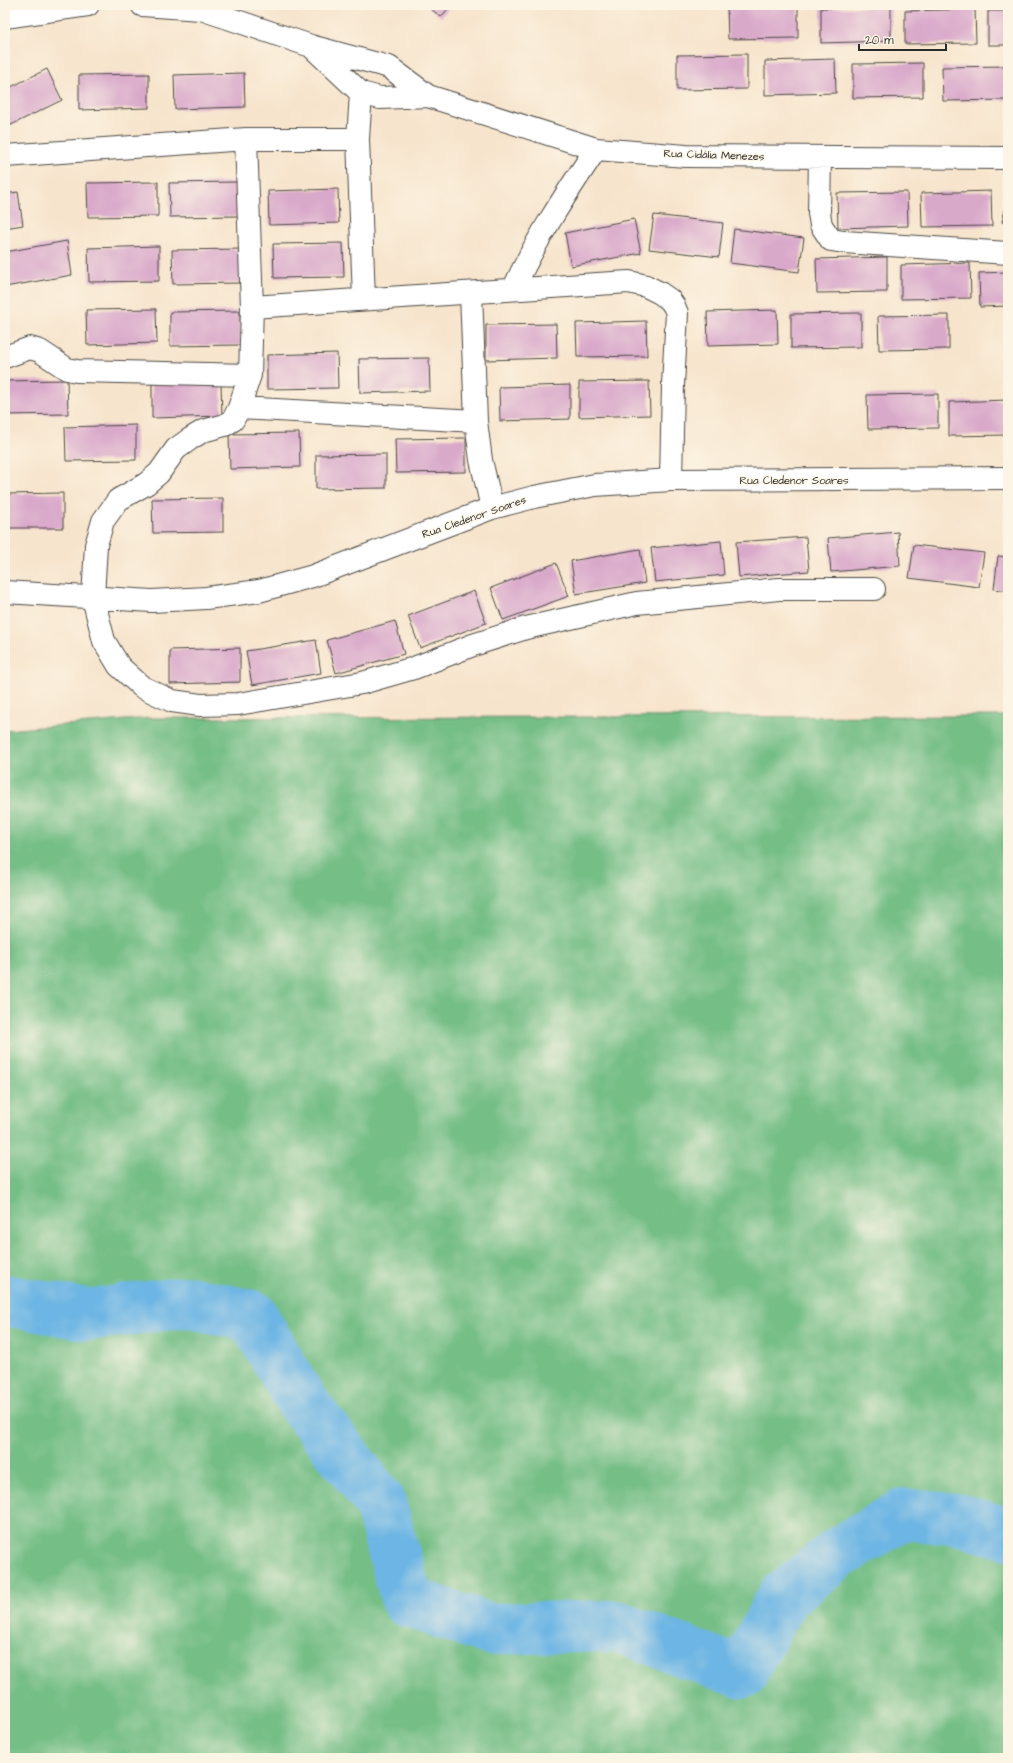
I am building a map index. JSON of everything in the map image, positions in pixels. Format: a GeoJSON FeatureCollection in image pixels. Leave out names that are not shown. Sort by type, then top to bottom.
{"type":"FeatureCollection","features":[{"type":"Feature","properties":{"kind":"street"},"geometry":{"type":"LineString","coordinates":[[5,16],[88,5]]}},
{"type":"Feature","properties":{"kind":"street","name":"Rua Cidália Menezes"},"geometry":{"type":"LineString","coordinates":[[142,5],[201,9],[311,46],[389,67],[428,96],[596,149],[686,156],[1008,158]]}},
{"type":"Feature","properties":{"kind":"street","name":"Rua Cidália Menezes"},"geometry":{"type":"LineString","coordinates":[[311,46],[361,93],[380,98],[428,96]]}},
{"type":"Feature","properties":{"kind":"street"},"geometry":{"type":"LineString","coordinates":[[361,93],[358,139],[364,299]]}},
{"type":"Feature","properties":{"kind":"street"},"geometry":{"type":"LineString","coordinates":[[5,156],[246,139],[358,139]]}},
{"type":"Feature","properties":{"kind":"street"},"geometry":{"type":"LineString","coordinates":[[246,139],[252,307],[250,375],[239,408],[233,420],[225,425],[203,431],[176,449],[159,473],[146,484],[118,500],[103,521],[96,545],[93,598],[104,641],[119,666],[142,687],[172,701],[200,706],[238,704],[362,683],[414,668],[473,645],[526,628],[637,603],[779,589],[874,589]]}},
{"type":"Feature","properties":{"kind":"street"},"geometry":{"type":"LineString","coordinates":[[514,288],[530,254],[596,149]]}},
{"type":"Feature","properties":{"kind":"street"},"geometry":{"type":"LineString","coordinates":[[820,157],[818,213],[821,226],[831,240],[1008,253]]}},
{"type":"Feature","properties":{"kind":"street"},"geometry":{"type":"LineString","coordinates":[[252,307],[470,293],[514,288],[629,282],[646,286],[670,300],[677,313],[672,385],[671,480]]}},
{"type":"Feature","properties":{"kind":"street"},"geometry":{"type":"LineString","coordinates":[[470,293],[476,421],[481,460],[492,508]]}},
{"type":"Feature","properties":{"kind":"street"},"geometry":{"type":"LineString","coordinates":[[5,357],[30,348],[40,351],[66,370],[250,375]]}},
{"type":"Feature","properties":{"kind":"street"},"geometry":{"type":"LineString","coordinates":[[239,408],[476,421]]}},
{"type":"Feature","properties":{"kind":"street","name":"Rua Cledenor Soares"},"geometry":{"type":"LineString","coordinates":[[5,592],[152,601],[206,598],[259,591],[313,576],[492,508],[534,497],[595,485],[671,480],[1008,478]]}},
{"type":"Feature","properties":{"kind":"green space"},"geometry":{"type":"Polygon","coordinates":[[[1008,716],[1008,1758],[5,1758],[5,730],[149,718],[1008,716]]]}},
{"type":"Feature","properties":{"kind":"building"},"geometry":{"type":"Polygon","coordinates":[[[426,5],[451,5],[441,17],[426,5]]]}},
{"type":"Feature","properties":{"kind":"building"},"geometry":{"type":"Polygon","coordinates":[[[727,5],[798,5],[798,38],[728,39],[727,5]]]}},
{"type":"Feature","properties":{"kind":"building"},"geometry":{"type":"Polygon","coordinates":[[[891,7],[891,41],[821,43],[821,8],[891,7]]]}},
{"type":"Feature","properties":{"kind":"building"},"geometry":{"type":"Polygon","coordinates":[[[975,9],[976,43],[905,44],[905,11],[975,9]]]}},
{"type":"Feature","properties":{"kind":"building"},"geometry":{"type":"Polygon","coordinates":[[[988,11],[1008,11],[1008,45],[988,45],[988,11]]]}},
{"type":"Feature","properties":{"kind":"building"},"geometry":{"type":"Polygon","coordinates":[[[747,54],[747,89],[677,90],[677,55],[747,54]]]}},
{"type":"Feature","properties":{"kind":"building"},"geometry":{"type":"Polygon","coordinates":[[[835,59],[836,93],[765,95],[765,61],[835,59]]]}},
{"type":"Feature","properties":{"kind":"building"},"geometry":{"type":"Polygon","coordinates":[[[923,63],[923,97],[853,98],[853,64],[923,63]]]}},
{"type":"Feature","properties":{"kind":"building"},"geometry":{"type":"Polygon","coordinates":[[[1008,66],[1008,100],[943,101],[942,67],[1008,66]]]}},
{"type":"Feature","properties":{"kind":"building"},"geometry":{"type":"Polygon","coordinates":[[[47,69],[62,100],[5,128],[5,90],[47,69]]]}},
{"type":"Feature","properties":{"kind":"building"},"geometry":{"type":"Polygon","coordinates":[[[244,73],[245,107],[175,109],[174,75],[244,73]]]}},
{"type":"Feature","properties":{"kind":"building"},"geometry":{"type":"Polygon","coordinates":[[[149,74],[149,108],[79,110],[79,75],[149,74]]]}},
{"type":"Feature","properties":{"kind":"building"},"geometry":{"type":"Polygon","coordinates":[[[158,182],[158,216],[88,217],[87,183],[158,182]]]}},
{"type":"Feature","properties":{"kind":"building"},"geometry":{"type":"Polygon","coordinates":[[[239,182],[240,216],[170,217],[169,183],[239,182]]]}},
{"type":"Feature","properties":{"kind":"building"},"geometry":{"type":"Polygon","coordinates":[[[338,189],[339,223],[269,225],[268,191],[338,189]]]}},
{"type":"Feature","properties":{"kind":"building"},"geometry":{"type":"Polygon","coordinates":[[[991,191],[992,226],[922,227],[921,193],[991,191]]]}},
{"type":"Feature","properties":{"kind":"building"},"geometry":{"type":"Polygon","coordinates":[[[18,192],[23,225],[5,228],[5,194],[18,192]]]}},
{"type":"Feature","properties":{"kind":"building"},"geometry":{"type":"Polygon","coordinates":[[[907,192],[908,226],[838,228],[837,193],[907,192]]]}},
{"type":"Feature","properties":{"kind":"building"},"geometry":{"type":"Polygon","coordinates":[[[1008,201],[1008,224],[1002,222],[1008,201]]]}},
{"type":"Feature","properties":{"kind":"building"},"geometry":{"type":"Polygon","coordinates":[[[654,215],[723,223],[719,257],[649,249],[654,215]]]}},
{"type":"Feature","properties":{"kind":"building"},"geometry":{"type":"Polygon","coordinates":[[[634,219],[641,253],[571,266],[565,233],[634,219]]]}},
{"type":"Feature","properties":{"kind":"building"},"geometry":{"type":"Polygon","coordinates":[[[734,229],[804,238],[799,272],[730,263],[734,229]]]}},
{"type":"Feature","properties":{"kind":"building"},"geometry":{"type":"Polygon","coordinates":[[[67,241],[72,275],[5,287],[5,252],[67,241]]]}},
{"type":"Feature","properties":{"kind":"building"},"geometry":{"type":"Polygon","coordinates":[[[343,243],[344,277],[274,278],[273,244],[343,243]]]}},
{"type":"Feature","properties":{"kind":"building"},"geometry":{"type":"Polygon","coordinates":[[[159,246],[159,281],[89,282],[88,248],[159,246]]]}},
{"type":"Feature","properties":{"kind":"building"},"geometry":{"type":"Polygon","coordinates":[[[243,249],[243,283],[173,284],[172,250],[243,249]]]}},
{"type":"Feature","properties":{"kind":"building"},"geometry":{"type":"Polygon","coordinates":[[[887,257],[887,292],[817,293],[816,259],[887,257]]]}},
{"type":"Feature","properties":{"kind":"building"},"geometry":{"type":"Polygon","coordinates":[[[970,263],[971,298],[901,299],[901,265],[970,263]]]}},
{"type":"Feature","properties":{"kind":"building"},"geometry":{"type":"Polygon","coordinates":[[[1008,272],[1008,306],[980,307],[979,273],[1008,272]]]}},
{"type":"Feature","properties":{"kind":"building"},"geometry":{"type":"Polygon","coordinates":[[[156,309],[157,343],[87,345],[86,310],[156,309]]]}},
{"type":"Feature","properties":{"kind":"building"},"geometry":{"type":"Polygon","coordinates":[[[777,310],[778,344],[708,346],[707,312],[777,310]]]}},
{"type":"Feature","properties":{"kind":"building"},"geometry":{"type":"Polygon","coordinates":[[[240,311],[241,345],[170,346],[170,312],[240,311]]]}},
{"type":"Feature","properties":{"kind":"building"},"geometry":{"type":"Polygon","coordinates":[[[861,313],[861,347],[791,348],[791,314],[861,313]]]}},
{"type":"Feature","properties":{"kind":"building"},"geometry":{"type":"Polygon","coordinates":[[[949,315],[949,349],[879,350],[878,316],[949,315]]]}},
{"type":"Feature","properties":{"kind":"building"},"geometry":{"type":"Polygon","coordinates":[[[646,321],[647,356],[577,357],[576,323],[646,321]]]}},
{"type":"Feature","properties":{"kind":"building"},"geometry":{"type":"Polygon","coordinates":[[[556,324],[557,358],[486,360],[486,325],[556,324]]]}},
{"type":"Feature","properties":{"kind":"building"},"geometry":{"type":"Polygon","coordinates":[[[337,353],[338,388],[267,389],[267,355],[337,353]]]}},
{"type":"Feature","properties":{"kind":"building"},"geometry":{"type":"Polygon","coordinates":[[[429,358],[430,391],[360,393],[359,359],[429,358]]]}},
{"type":"Feature","properties":{"kind":"building"},"geometry":{"type":"Polygon","coordinates":[[[67,380],[68,414],[5,415],[5,381],[67,380]]]}},
{"type":"Feature","properties":{"kind":"building"},"geometry":{"type":"Polygon","coordinates":[[[649,381],[650,415],[579,417],[579,382],[649,381]]]}},
{"type":"Feature","properties":{"kind":"building"},"geometry":{"type":"Polygon","coordinates":[[[221,382],[222,416],[152,418],[152,384],[221,382]]]}},
{"type":"Feature","properties":{"kind":"building"},"geometry":{"type":"Polygon","coordinates":[[[570,385],[570,419],[500,421],[499,387],[570,385]]]}},
{"type":"Feature","properties":{"kind":"building"},"geometry":{"type":"Polygon","coordinates":[[[938,394],[938,428],[868,429],[867,395],[938,394]]]}},
{"type":"Feature","properties":{"kind":"building"},"geometry":{"type":"Polygon","coordinates":[[[1008,400],[1008,435],[949,436],[949,402],[1008,400]]]}},
{"type":"Feature","properties":{"kind":"building"},"geometry":{"type":"Polygon","coordinates":[[[136,425],[136,460],[66,461],[65,427],[136,425]]]}},
{"type":"Feature","properties":{"kind":"building"},"geometry":{"type":"Polygon","coordinates":[[[299,433],[300,467],[230,469],[229,434],[299,433]]]}},
{"type":"Feature","properties":{"kind":"building"},"geometry":{"type":"Polygon","coordinates":[[[466,438],[466,472],[396,473],[395,439],[466,438]]]}},
{"type":"Feature","properties":{"kind":"building"},"geometry":{"type":"Polygon","coordinates":[[[386,454],[386,488],[316,489],[316,455],[386,454]]]}},
{"type":"Feature","properties":{"kind":"building"},"geometry":{"type":"Polygon","coordinates":[[[63,493],[63,528],[5,528],[5,494],[63,493]]]}},
{"type":"Feature","properties":{"kind":"building"},"geometry":{"type":"Polygon","coordinates":[[[223,498],[223,532],[153,533],[152,499],[223,498]]]}},
{"type":"Feature","properties":{"kind":"building"},"geometry":{"type":"Polygon","coordinates":[[[898,532],[900,566],[831,572],[828,538],[898,532]]]}},
{"type":"Feature","properties":{"kind":"building"},"geometry":{"type":"Polygon","coordinates":[[[806,537],[809,571],[739,577],[736,542],[806,537]]]}},
{"type":"Feature","properties":{"kind":"building"},"geometry":{"type":"Polygon","coordinates":[[[721,541],[724,575],[655,582],[651,548],[721,541]]]}},
{"type":"Feature","properties":{"kind":"building"},"geometry":{"type":"Polygon","coordinates":[[[914,545],[984,553],[979,587],[909,578],[914,545]]]}},
{"type":"Feature","properties":{"kind":"building"},"geometry":{"type":"Polygon","coordinates":[[[640,549],[645,583],[576,594],[571,561],[640,549]]]}},
{"type":"Feature","properties":{"kind":"building"},"geometry":{"type":"Polygon","coordinates":[[[998,556],[1008,557],[1008,591],[994,589],[998,556]]]}},
{"type":"Feature","properties":{"kind":"building"},"geometry":{"type":"Polygon","coordinates":[[[556,563],[569,596],[503,620],[491,588],[556,563]]]}},
{"type":"Feature","properties":{"kind":"building"},"geometry":{"type":"Polygon","coordinates":[[[474,591],[486,623],[420,648],[408,616],[474,591]]]}},
{"type":"Feature","properties":{"kind":"building"},"geometry":{"type":"Polygon","coordinates":[[[395,621],[404,654],[336,673],[327,640],[395,621]]]}},
{"type":"Feature","properties":{"kind":"building"},"geometry":{"type":"Polygon","coordinates":[[[316,640],[321,673],[252,685],[246,651],[316,640]]]}},
{"type":"Feature","properties":{"kind":"building"},"geometry":{"type":"Polygon","coordinates":[[[240,648],[240,682],[170,684],[170,650],[240,648]]]}},
{"type":"Feature","properties":{"kind":"waterway"},"geometry":{"type":"LineString","coordinates":[[5,1300],[88,1315],[187,1302],[252,1316],[302,1402],[380,1502],[407,1601],[489,1629],[616,1626],[742,1673],[783,1597],[837,1554],[903,1514],[961,1520],[1008,1534]]}}]}
